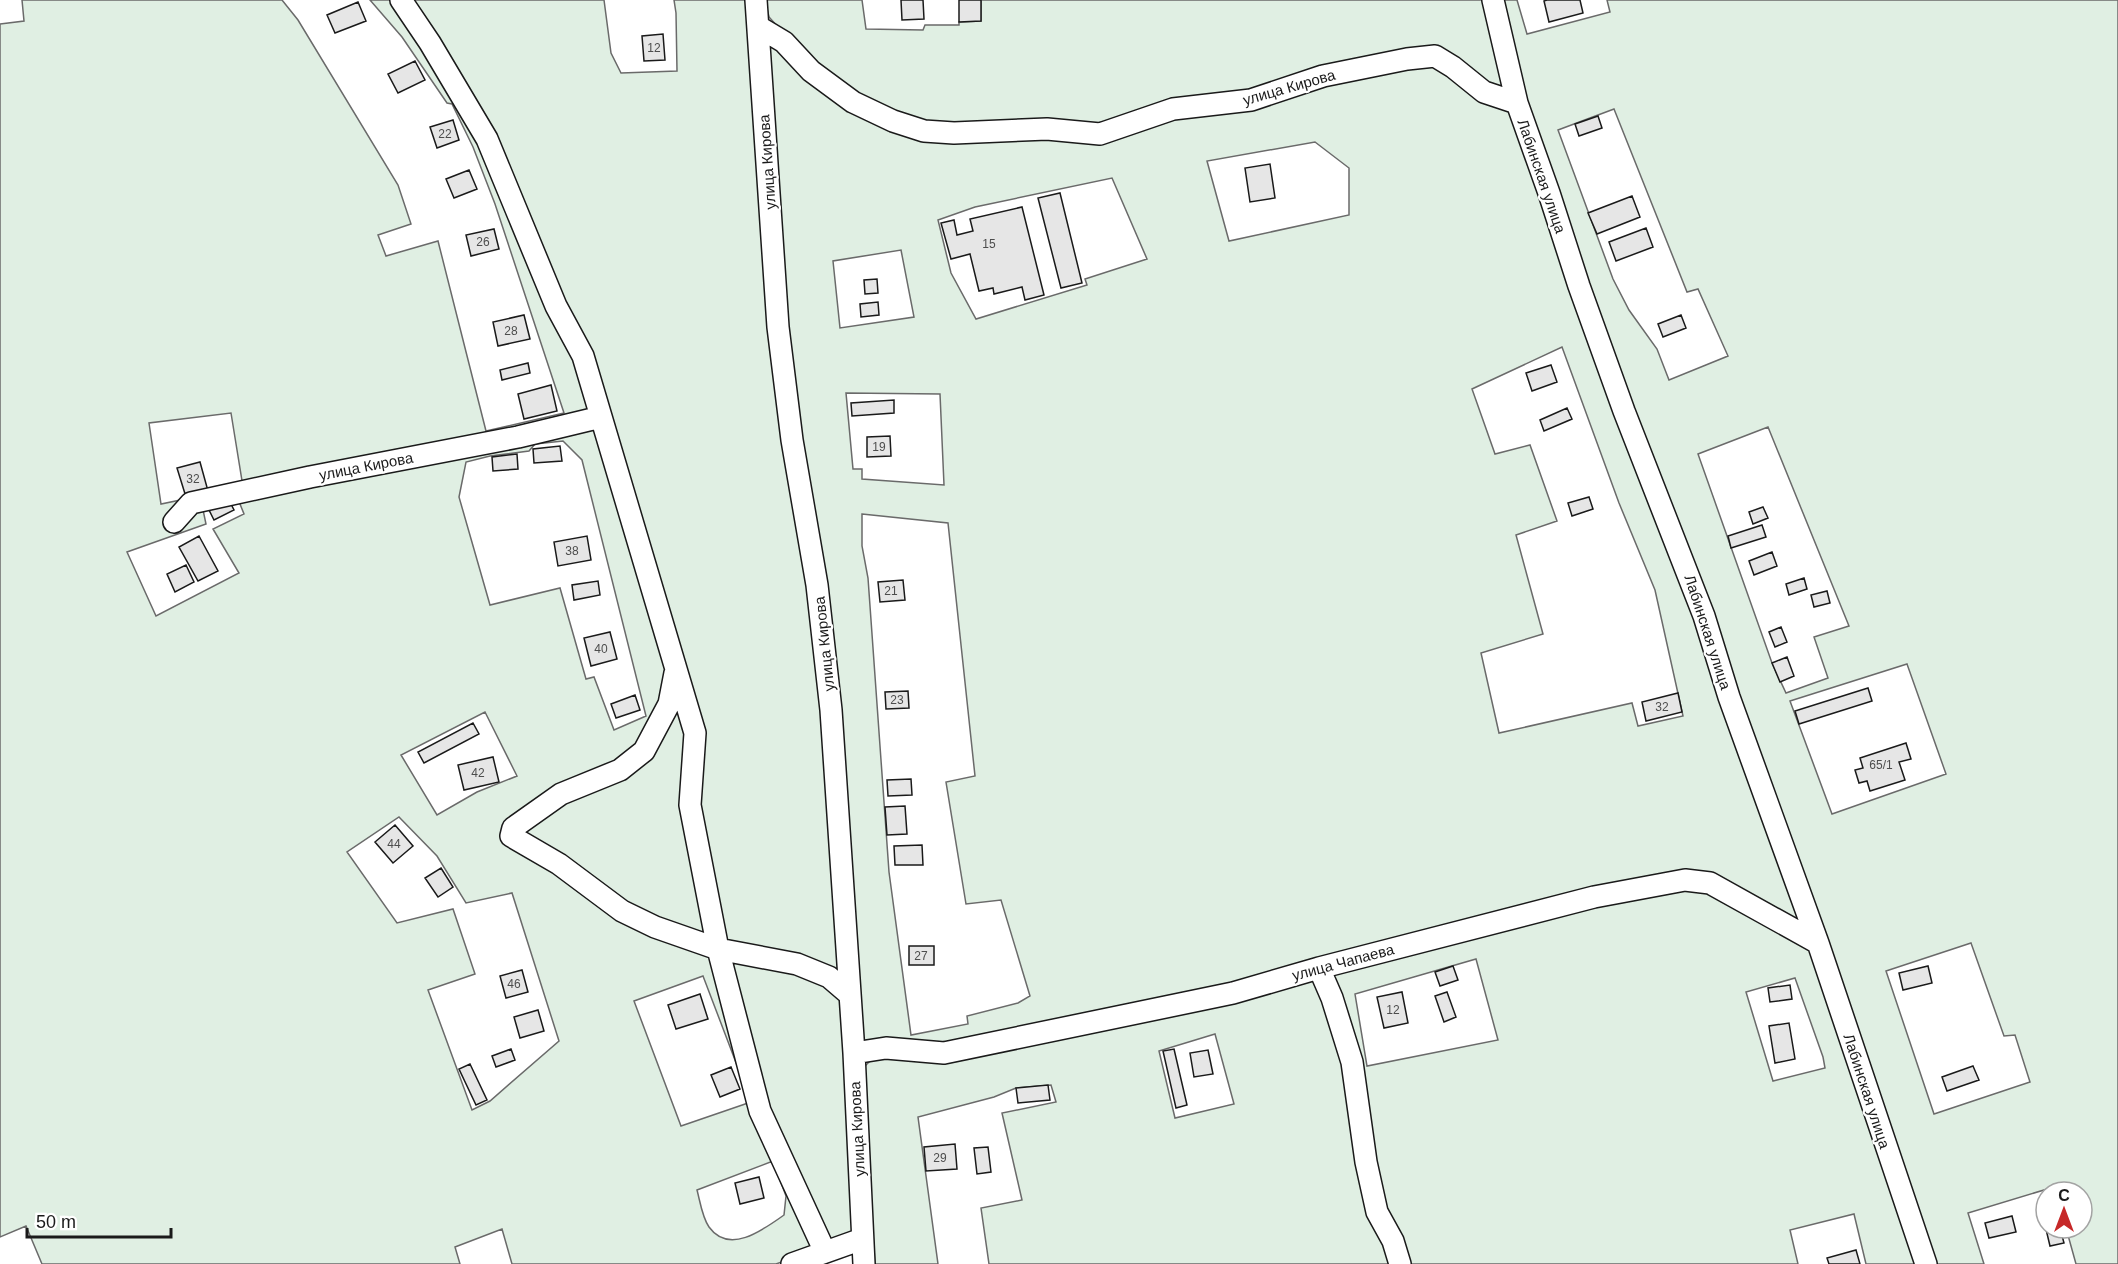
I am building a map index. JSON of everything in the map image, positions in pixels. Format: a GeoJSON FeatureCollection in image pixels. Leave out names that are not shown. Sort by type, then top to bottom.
{"type":"FeatureCollection","features":[{"type":"Feature","properties":{"kind":"street"},"geometry":{"type":"LineString","coordinates":[[401,0],[430,43],[487,140],[556,306],[583,357],[695,734],[690,805],[718,949],[760,1111],[825,1252]]}},
{"type":"Feature","properties":{"kind":"street","name":"улица Кирова"},"geometry":{"type":"LineString","coordinates":[[756,0],[778,327],[792,440],[817,585],[826,665],[854,1053],[864,1264]]}},
{"type":"Feature","properties":{"kind":"street","name":"Лабинская улица"},"geometry":{"type":"LineString","coordinates":[[1493,0],[1517,104],[1624,411],[1704,616],[1729,696],[1818,943],[1926,1264]]}},
{"type":"Feature","properties":{"kind":"street","name":"улица Кирова"},"geometry":{"type":"LineString","coordinates":[[759,27],[784,42],[811,71],[853,102],[893,121],[924,131],[954,133],[1047,129],[1100,134],[1173,109],[1251,100],[1323,76],[1407,58],[1435,56],[1484,92],[1517,104]]}},
{"type":"Feature","properties":{"kind":"street","name":"улица Кирова"},"geometry":{"type":"LineString","coordinates":[[174,522],[191,503],[310,477],[518,437],[601,417]]}},
{"type":"Feature","properties":{"kind":"street"},"geometry":{"type":"LineString","coordinates":[[676,666],[669,704],[644,751],[620,770],[561,794],[513,828],[511,836],[559,864],[622,911],[655,927],[718,949],[797,964],[829,977],[850,995]]}},
{"type":"Feature","properties":{"kind":"street","name":"улица Чапаева"},"geometry":{"type":"LineString","coordinates":[[854,1053],[886,1048],[944,1053],[1233,993],[1319,968],[1594,897],[1685,880],[1710,883],[1818,943]]}},
{"type":"Feature","properties":{"kind":"street"},"geometry":{"type":"LineString","coordinates":[[1319,968],[1332,998],[1352,1062],[1366,1162],[1377,1212],[1393,1241],[1400,1264]]}},
{"type":"Feature","properties":{"kind":"street"},"geometry":{"type":"LineString","coordinates":[[792,1264],[862,1239]]}},
{"type":"Feature","properties":{"kind":"green space"},"geometry":{"type":"Polygon","coordinates":[[[22,0],[282,0],[298,20],[398,185],[411,224],[378,235],[386,256],[438,241],[486,431],[564,413],[495,204],[473,147],[452,104],[447,103],[402,37],[370,0],[393,0],[485,144],[579,362],[690,735],[719,967],[816,1250],[776,1264],[512,1264],[502,1229],[455,1247],[460,1264],[42,1264],[26,1226],[0,1237],[0,24],[24,21],[22,0]],[[231,413],[149,423],[161,504],[243,487],[231,413]],[[563,441],[535,444],[529,451],[466,462],[459,497],[490,605],[560,588],[586,679],[594,677],[614,730],[646,716],[582,460],[563,441]],[[236,494],[202,505],[206,524],[127,552],[156,616],[239,573],[213,529],[244,514],[236,494]],[[485,712],[401,755],[437,815],[477,792],[517,776],[485,712]],[[399,817],[347,852],[397,923],[453,909],[475,974],[428,990],[472,1110],[490,1101],[559,1041],[512,893],[466,903],[437,856],[399,817]],[[703,976],[634,1001],[681,1126],[751,1102],[703,976]],[[773,1161],[697,1190],[709,1227],[717,1235],[726,1239],[746,1237],[756,1233],[784,1215],[786,1196],[773,1161]]]}},
{"type":"Feature","properties":{"kind":"green space"},"geometry":{"type":"Polygon","coordinates":[[[409,0],[604,0],[611,53],[621,73],[677,71],[674,0],[749,0],[817,630],[856,1216],[852,1232],[833,1245],[765,1104],[693,802],[698,733],[557,300],[409,0]]]}},
{"type":"Feature","properties":{"kind":"green space"},"geometry":{"type":"Polygon","coordinates":[[[765,0],[862,0],[866,29],[923,30],[925,25],[959,25],[959,22],[981,21],[981,0],[1486,0],[1510,95],[1490,89],[1448,58],[1098,130],[921,126],[849,92],[786,36],[769,17],[765,0]]]}},
{"type":"Feature","properties":{"kind":"green space"},"geometry":{"type":"Polygon","coordinates":[[[1498,0],[1517,0],[1527,34],[1610,12],[1607,0],[2118,0],[2118,1264],[2076,1264],[2069,1240],[2094,1240],[2094,1180],[2034,1180],[2034,1193],[1968,1213],[1984,1264],[1931,1264],[1516,78],[1498,0]],[[1614,109],[1558,130],[1613,279],[1629,310],[1657,349],[1669,380],[1728,356],[1698,289],[1687,292],[1614,109]],[[1768,427],[1698,454],[1772,663],[1786,693],[1828,678],[1814,637],[1849,626],[1768,427]],[[1907,664],[1790,701],[1832,814],[1946,774],[1907,664]],[[1971,943],[1886,971],[1934,1114],[2030,1082],[2015,1035],[2004,1036],[1971,943]]]}},
{"type":"Feature","properties":{"kind":"green space"},"geometry":{"type":"Polygon","coordinates":[[[765,34],[828,93],[959,138],[1161,117],[1434,60],[1515,109],[1808,933],[1709,879],[949,1046],[860,1045],[790,372],[765,34]],[[1315,142],[1207,161],[1229,241],[1349,215],[1349,168],[1315,142]],[[1112,178],[975,207],[938,220],[951,273],[976,319],[1087,285],[1085,279],[1147,259],[1112,178]],[[901,250],[833,261],[840,328],[914,317],[901,250]],[[1562,347],[1472,389],[1495,454],[1530,445],[1557,521],[1516,535],[1543,634],[1481,653],[1499,733],[1632,703],[1638,726],[1683,716],[1655,590],[1619,503],[1562,347]],[[846,393],[853,469],[862,469],[862,479],[944,485],[940,394],[846,393]],[[862,514],[862,546],[868,578],[889,872],[911,1035],[968,1024],[967,1016],[1018,1003],[1030,996],[1001,900],[966,904],[946,782],[975,776],[948,523],[862,514]]]}},
{"type":"Feature","properties":{"kind":"green space"},"geometry":{"type":"Polygon","coordinates":[[[1685,884],[1749,911],[1816,954],[1921,1264],[1866,1264],[1854,1214],[1790,1230],[1798,1264],[989,1264],[981,1208],[1022,1200],[1002,1113],[1056,1102],[1051,1085],[1016,1088],[994,1097],[918,1117],[938,1264],[875,1264],[862,1069],[874,1057],[952,1057],[1685,884]],[[1476,959],[1355,994],[1367,1066],[1498,1040],[1476,959]],[[1795,978],[1746,992],[1773,1081],[1825,1068],[1795,978]],[[1215,1034],[1159,1051],[1175,1118],[1234,1104],[1215,1034]]]}},
{"type":"Feature","properties":{"kind":"building"},"geometry":{"type":"Polygon","coordinates":[[[901,0],[923,0],[924,19],[902,20],[901,0]]]}},
{"type":"Feature","properties":{"kind":"building"},"geometry":{"type":"Polygon","coordinates":[[[959,0],[981,0],[981,21],[959,22],[959,0]]]}},
{"type":"Feature","properties":{"kind":"building"},"geometry":{"type":"Polygon","coordinates":[[[1580,0],[1583,13],[1549,22],[1544,1],[1580,0]]]}},
{"type":"Feature","properties":{"kind":"building"},"geometry":{"type":"Polygon","coordinates":[[[358,2],[366,21],[335,33],[327,15],[358,2]]]}},
{"type":"Feature","properties":{"kind":"building"},"geometry":{"type":"Polygon","coordinates":[[[663,34],[665,60],[644,61],[642,36],[663,34]]]}},
{"type":"Feature","properties":{"kind":"building"},"geometry":{"type":"Polygon","coordinates":[[[415,61],[425,80],[398,93],[388,74],[415,61]]]}},
{"type":"Feature","properties":{"kind":"building"},"geometry":{"type":"Polygon","coordinates":[[[1598,116],[1602,128],[1579,136],[1575,124],[1598,116]]]}},
{"type":"Feature","properties":{"kind":"building"},"geometry":{"type":"Polygon","coordinates":[[[453,120],[459,140],[437,148],[430,127],[453,120]]]}},
{"type":"Feature","properties":{"kind":"building"},"geometry":{"type":"Polygon","coordinates":[[[1270,164],[1275,198],[1250,202],[1245,168],[1270,164]]]}},
{"type":"Feature","properties":{"kind":"building"},"geometry":{"type":"Polygon","coordinates":[[[469,170],[477,189],[454,198],[446,179],[469,170]]]}},
{"type":"Feature","properties":{"kind":"building"},"geometry":{"type":"Polygon","coordinates":[[[1060,193],[1082,283],[1061,288],[1038,198],[1060,193]]]}},
{"type":"Feature","properties":{"kind":"building"},"geometry":{"type":"Polygon","coordinates":[[[1632,196],[1640,217],[1597,234],[1588,213],[1632,196]]]}},
{"type":"Feature","properties":{"kind":"building"},"geometry":{"type":"Polygon","coordinates":[[[1022,207],[1044,295],[1025,300],[1022,287],[994,294],[993,288],[979,291],[970,254],[951,259],[941,223],[954,220],[957,235],[973,231],[970,219],[1022,207]]]}},
{"type":"Feature","properties":{"kind":"building"},"geometry":{"type":"Polygon","coordinates":[[[1646,228],[1653,247],[1616,261],[1609,242],[1646,228]]]}},
{"type":"Feature","properties":{"kind":"building"},"geometry":{"type":"Polygon","coordinates":[[[494,229],[499,249],[471,256],[466,235],[494,229]]]}},
{"type":"Feature","properties":{"kind":"building"},"geometry":{"type":"Polygon","coordinates":[[[877,279],[878,293],[865,294],[864,280],[877,279]]]}},
{"type":"Feature","properties":{"kind":"building"},"geometry":{"type":"Polygon","coordinates":[[[878,302],[879,315],[861,317],[860,304],[878,302]]]}},
{"type":"Feature","properties":{"kind":"building"},"geometry":{"type":"Polygon","coordinates":[[[524,315],[530,339],[498,346],[493,322],[524,315]]]}},
{"type":"Feature","properties":{"kind":"building"},"geometry":{"type":"Polygon","coordinates":[[[1681,315],[1686,328],[1663,337],[1658,324],[1681,315]]]}},
{"type":"Feature","properties":{"kind":"building"},"geometry":{"type":"Polygon","coordinates":[[[528,363],[530,373],[502,380],[500,370],[528,363]]]}},
{"type":"Feature","properties":{"kind":"building"},"geometry":{"type":"Polygon","coordinates":[[[1551,365],[1557,382],[1532,391],[1526,373],[1551,365]]]}},
{"type":"Feature","properties":{"kind":"building"},"geometry":{"type":"Polygon","coordinates":[[[551,385],[557,411],[524,419],[518,394],[551,385]]]}},
{"type":"Feature","properties":{"kind":"building"},"geometry":{"type":"Polygon","coordinates":[[[894,400],[894,413],[852,416],[851,403],[894,400]]]}},
{"type":"Feature","properties":{"kind":"building"},"geometry":{"type":"Polygon","coordinates":[[[1567,408],[1572,419],[1544,431],[1540,420],[1567,408]]]}},
{"type":"Feature","properties":{"kind":"building"},"geometry":{"type":"Polygon","coordinates":[[[890,436],[891,456],[867,457],[867,437],[890,436]]]}},
{"type":"Feature","properties":{"kind":"building"},"geometry":{"type":"Polygon","coordinates":[[[560,446],[562,461],[534,463],[533,449],[560,446]]]}},
{"type":"Feature","properties":{"kind":"building"},"geometry":{"type":"Polygon","coordinates":[[[517,454],[518,469],[493,471],[492,457],[517,454]]]}},
{"type":"Feature","properties":{"kind":"building"},"geometry":{"type":"Polygon","coordinates":[[[200,462],[208,491],[186,497],[177,468],[200,462]]]}},
{"type":"Feature","properties":{"kind":"building"},"geometry":{"type":"Polygon","coordinates":[[[1589,497],[1593,509],[1572,516],[1568,503],[1589,497]]]}},
{"type":"Feature","properties":{"kind":"building"},"geometry":{"type":"Polygon","coordinates":[[[228,498],[234,510],[214,520],[208,508],[228,498]]]}},
{"type":"Feature","properties":{"kind":"building"},"geometry":{"type":"Polygon","coordinates":[[[1763,507],[1768,518],[1753,524],[1749,512],[1763,507]]]}},
{"type":"Feature","properties":{"kind":"building"},"geometry":{"type":"Polygon","coordinates":[[[1762,525],[1766,537],[1731,548],[1728,536],[1762,525]]]}},
{"type":"Feature","properties":{"kind":"building"},"geometry":{"type":"Polygon","coordinates":[[[199,536],[218,571],[198,581],[179,547],[199,536]]]}},
{"type":"Feature","properties":{"kind":"building"},"geometry":{"type":"Polygon","coordinates":[[[587,536],[591,560],[558,566],[554,542],[587,536]]]}},
{"type":"Feature","properties":{"kind":"building"},"geometry":{"type":"Polygon","coordinates":[[[1772,552],[1777,566],[1754,575],[1749,561],[1772,552]]]}},
{"type":"Feature","properties":{"kind":"building"},"geometry":{"type":"Polygon","coordinates":[[[186,565],[194,582],[175,592],[167,574],[186,565]]]}},
{"type":"Feature","properties":{"kind":"building"},"geometry":{"type":"Polygon","coordinates":[[[1804,578],[1807,589],[1789,595],[1786,584],[1804,578]]]}},
{"type":"Feature","properties":{"kind":"building"},"geometry":{"type":"Polygon","coordinates":[[[903,580],[905,600],[880,602],[878,582],[903,580]]]}},
{"type":"Feature","properties":{"kind":"building"},"geometry":{"type":"Polygon","coordinates":[[[598,581],[600,595],[574,600],[572,585],[598,581]]]}},
{"type":"Feature","properties":{"kind":"building"},"geometry":{"type":"Polygon","coordinates":[[[1827,591],[1830,603],[1814,607],[1811,595],[1827,591]]]}},
{"type":"Feature","properties":{"kind":"building"},"geometry":{"type":"Polygon","coordinates":[[[1781,627],[1787,642],[1775,647],[1769,632],[1781,627]]]}},
{"type":"Feature","properties":{"kind":"building"},"geometry":{"type":"Polygon","coordinates":[[[610,632],[617,659],[591,666],[584,638],[610,632]]]}},
{"type":"Feature","properties":{"kind":"building"},"geometry":{"type":"Polygon","coordinates":[[[1787,657],[1794,676],[1780,682],[1772,663],[1787,657]]]}},
{"type":"Feature","properties":{"kind":"building"},"geometry":{"type":"Polygon","coordinates":[[[1868,688],[1872,701],[1799,724],[1795,711],[1868,688]]]}},
{"type":"Feature","properties":{"kind":"building"},"geometry":{"type":"Polygon","coordinates":[[[908,691],[909,708],[886,709],[885,692],[908,691]]]}},
{"type":"Feature","properties":{"kind":"building"},"geometry":{"type":"Polygon","coordinates":[[[1678,693],[1682,712],[1646,721],[1642,702],[1678,693]]]}},
{"type":"Feature","properties":{"kind":"building"},"geometry":{"type":"Polygon","coordinates":[[[635,695],[640,710],[616,718],[611,704],[635,695]]]}},
{"type":"Feature","properties":{"kind":"building"},"geometry":{"type":"Polygon","coordinates":[[[473,723],[479,734],[424,763],[418,752],[473,723]]]}},
{"type":"Feature","properties":{"kind":"building"},"geometry":{"type":"Polygon","coordinates":[[[1906,743],[1911,759],[1899,762],[1905,780],[1870,791],[1867,781],[1859,783],[1855,770],[1863,768],[1860,758],[1906,743]]]}},
{"type":"Feature","properties":{"kind":"building"},"geometry":{"type":"Polygon","coordinates":[[[493,757],[499,782],[464,790],[458,765],[493,757]]]}},
{"type":"Feature","properties":{"kind":"building"},"geometry":{"type":"Polygon","coordinates":[[[911,779],[912,795],[888,796],[887,780],[911,779]]]}},
{"type":"Feature","properties":{"kind":"building"},"geometry":{"type":"Polygon","coordinates":[[[905,806],[907,834],[887,835],[885,807],[905,806]]]}},
{"type":"Feature","properties":{"kind":"building"},"geometry":{"type":"Polygon","coordinates":[[[395,825],[413,846],[393,863],[375,842],[395,825]]]}},
{"type":"Feature","properties":{"kind":"building"},"geometry":{"type":"Polygon","coordinates":[[[922,845],[923,865],[895,865],[894,846],[922,845]]]}},
{"type":"Feature","properties":{"kind":"building"},"geometry":{"type":"Polygon","coordinates":[[[441,868],[453,887],[438,897],[425,878],[441,868]]]}},
{"type":"Feature","properties":{"kind":"building"},"geometry":{"type":"Polygon","coordinates":[[[909,946],[934,946],[934,965],[909,965],[909,946]]]}},
{"type":"Feature","properties":{"kind":"building"},"geometry":{"type":"Polygon","coordinates":[[[1453,966],[1458,980],[1440,986],[1435,972],[1453,966]]]}},
{"type":"Feature","properties":{"kind":"building"},"geometry":{"type":"Polygon","coordinates":[[[1928,966],[1932,983],[1903,990],[1899,973],[1928,966]]]}},
{"type":"Feature","properties":{"kind":"building"},"geometry":{"type":"Polygon","coordinates":[[[522,970],[528,992],[506,998],[500,976],[522,970]]]}},
{"type":"Feature","properties":{"kind":"building"},"geometry":{"type":"Polygon","coordinates":[[[1790,985],[1792,999],[1770,1002],[1768,988],[1790,985]]]}},
{"type":"Feature","properties":{"kind":"building"},"geometry":{"type":"Polygon","coordinates":[[[1402,992],[1408,1023],[1384,1028],[1377,997],[1402,992]]]}},
{"type":"Feature","properties":{"kind":"building"},"geometry":{"type":"Polygon","coordinates":[[[1447,992],[1456,1017],[1444,1022],[1435,996],[1447,992]]]}},
{"type":"Feature","properties":{"kind":"building"},"geometry":{"type":"Polygon","coordinates":[[[700,994],[708,1019],[676,1029],[668,1005],[700,994]]]}},
{"type":"Feature","properties":{"kind":"building"},"geometry":{"type":"Polygon","coordinates":[[[538,1010],[544,1031],[520,1038],[514,1017],[538,1010]]]}},
{"type":"Feature","properties":{"kind":"building"},"geometry":{"type":"Polygon","coordinates":[[[1789,1023],[1795,1059],[1775,1063],[1769,1026],[1789,1023]]]}},
{"type":"Feature","properties":{"kind":"building"},"geometry":{"type":"Polygon","coordinates":[[[511,1049],[515,1060],[496,1067],[492,1056],[511,1049]]]}},
{"type":"Feature","properties":{"kind":"building"},"geometry":{"type":"Polygon","coordinates":[[[1174,1049],[1187,1105],[1176,1108],[1163,1051],[1174,1049]]]}},
{"type":"Feature","properties":{"kind":"building"},"geometry":{"type":"Polygon","coordinates":[[[1208,1050],[1213,1074],[1194,1077],[1190,1053],[1208,1050]]]}},
{"type":"Feature","properties":{"kind":"building"},"geometry":{"type":"Polygon","coordinates":[[[470,1064],[487,1100],[476,1105],[459,1069],[470,1064]]]}},
{"type":"Feature","properties":{"kind":"building"},"geometry":{"type":"Polygon","coordinates":[[[1973,1066],[1979,1080],[1947,1091],[1942,1077],[1973,1066]]]}},
{"type":"Feature","properties":{"kind":"building"},"geometry":{"type":"Polygon","coordinates":[[[731,1067],[740,1089],[720,1097],[711,1075],[731,1067]]]}},
{"type":"Feature","properties":{"kind":"building"},"geometry":{"type":"Polygon","coordinates":[[[1048,1085],[1050,1100],[1018,1103],[1016,1088],[1048,1085]]]}},
{"type":"Feature","properties":{"kind":"building"},"geometry":{"type":"Polygon","coordinates":[[[955,1144],[957,1169],[926,1171],[924,1147],[955,1144]]]}},
{"type":"Feature","properties":{"kind":"building"},"geometry":{"type":"Polygon","coordinates":[[[988,1147],[991,1172],[977,1174],[974,1148],[988,1147]]]}},
{"type":"Feature","properties":{"kind":"building"},"geometry":{"type":"Polygon","coordinates":[[[759,1177],[764,1198],[740,1204],[735,1183],[759,1177]]]}},
{"type":"Feature","properties":{"kind":"building"},"geometry":{"type":"Polygon","coordinates":[[[2012,1216],[2016,1232],[1989,1238],[1985,1223],[2012,1216]]]}},
{"type":"Feature","properties":{"kind":"building"},"geometry":{"type":"Polygon","coordinates":[[[2049,1240],[2063,1240],[2064,1243],[2050,1246],[2049,1240]]]}},
{"type":"Feature","properties":{"kind":"building"},"geometry":{"type":"Polygon","coordinates":[[[1856,1250],[1860,1264],[1829,1264],[1827,1258],[1856,1250]]]}}]}
